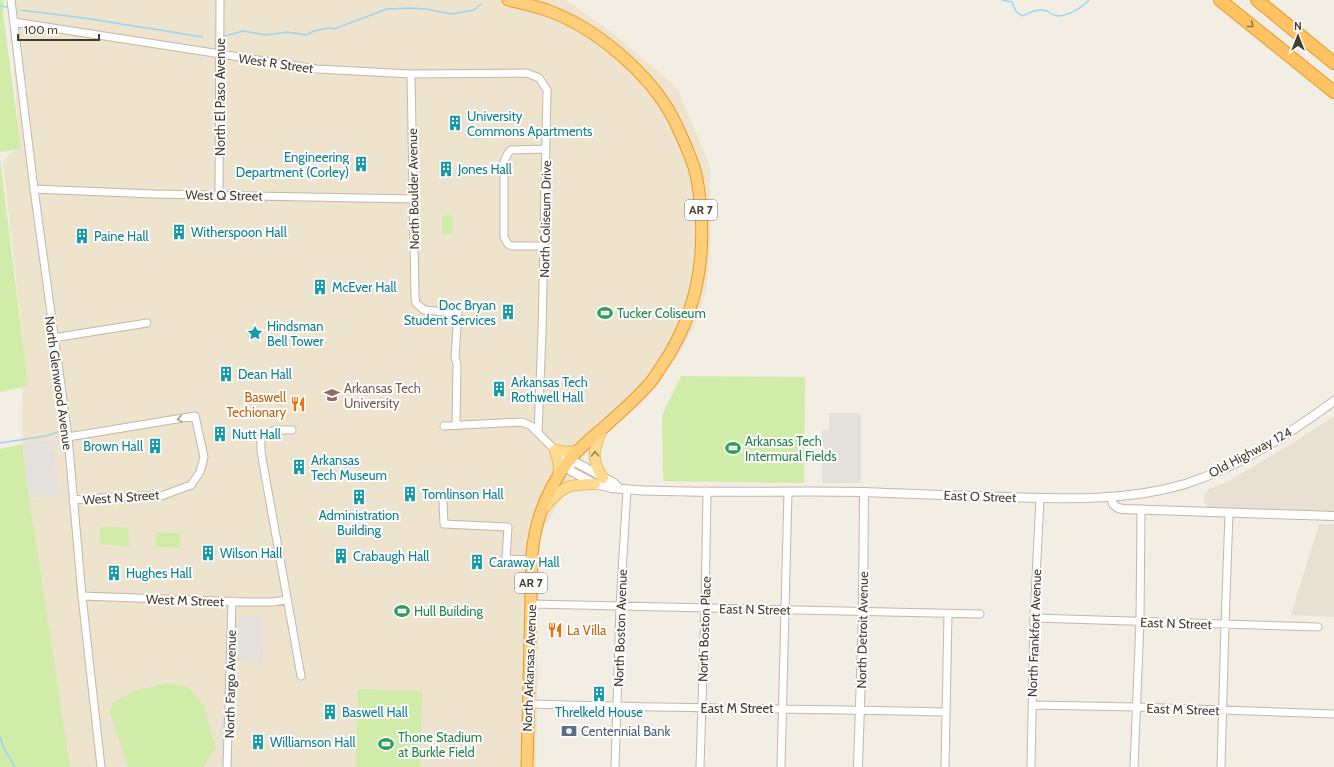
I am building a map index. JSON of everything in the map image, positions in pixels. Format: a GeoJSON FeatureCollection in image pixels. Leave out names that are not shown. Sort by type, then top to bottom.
{"type":"FeatureCollection","features":[{"type":"Feature","properties":{"kind":"highway","name":"North Arkansas Avenue"},"geometry":{"type":"LineString","coordinates":[[508,0],[550,11],[577,24],[625,58],[646,79],[666,106],[682,136],[694,168],[700,201],[703,234],[701,268],[694,298],[683,328],[673,348],[651,383],[635,400],[578,451],[568,462],[548,494],[541,512],[534,538],[532,560],[527,767]]}},
{"type":"Feature","properties":{"kind":"highway"},"geometry":{"type":"LineString","coordinates":[[1220,0],[1334,92]]}},
{"type":"Feature","properties":{"kind":"highway"},"geometry":{"type":"LineString","coordinates":[[1257,0],[1334,63]]}},
{"type":"Feature","properties":{"kind":"main road"},"geometry":{"type":"LineString","coordinates":[[541,512],[554,496],[568,486],[599,481],[594,454],[595,445],[602,429]]}},
{"type":"Feature","properties":{"kind":"main road"},"geometry":{"type":"LineString","coordinates":[[558,477],[559,465],[555,450],[567,452],[578,451]]}},
{"type":"Feature","properties":{"kind":"street","name":"North Glenwood Avenue"},"geometry":{"type":"LineString","coordinates":[[11,0],[53,338],[68,437],[82,596],[101,767]]}},
{"type":"Feature","properties":{"kind":"street","name":"North El Paso Avenue"},"geometry":{"type":"LineString","coordinates":[[219,195],[220,0]]}},
{"type":"Feature","properties":{"kind":"street","name":"West R Street"},"geometry":{"type":"LineString","coordinates":[[14,22],[317,69],[411,74],[527,73],[539,78]]}},
{"type":"Feature","properties":{"kind":"street","name":"North Boulder Avenue"},"geometry":{"type":"LineString","coordinates":[[411,74],[416,303],[424,310],[458,313],[455,357],[457,364],[456,425]]}},
{"type":"Feature","properties":{"kind":"street","name":"North Coliseum Drive"},"geometry":{"type":"LineString","coordinates":[[538,433],[548,90],[539,78]]}},
{"type":"Feature","properties":{"kind":"street"},"geometry":{"type":"LineString","coordinates":[[544,246],[512,246],[508,244],[504,236],[504,162],[511,150],[546,148]]}},
{"type":"Feature","properties":{"kind":"street","name":"West Q Street"},"geometry":{"type":"LineString","coordinates":[[34,189],[414,199]]}},
{"type":"Feature","properties":{"kind":"street"},"geometry":{"type":"LineString","coordinates":[[53,338],[147,323]]}},
{"type":"Feature","properties":{"kind":"street","name":"Old Highway 124"},"geometry":{"type":"LineString","coordinates":[[1111,497],[1162,490],[1186,484],[1218,472],[1260,450],[1334,401]]}},
{"type":"Feature","properties":{"kind":"street","name":"West N Street"},"geometry":{"type":"LineString","coordinates":[[68,437],[196,416],[204,457],[200,472],[191,485],[161,496],[128,496],[73,500]]}},
{"type":"Feature","properties":{"kind":"street"},"geometry":{"type":"LineString","coordinates":[[444,426],[522,422],[531,426],[568,462]]}},
{"type":"Feature","properties":{"kind":"street"},"geometry":{"type":"LineString","coordinates":[[292,430],[278,430],[264,433],[260,438],[261,452],[300,676]]}},
{"type":"Feature","properties":{"kind":"street","name":"East O Street"},"geometry":{"type":"LineString","coordinates":[[568,462],[571,471],[599,481],[612,488],[627,489],[864,492],[1081,499],[1111,497]]}},
{"type":"Feature","properties":{"kind":"street","name":"North Boston Avenue"},"geometry":{"type":"LineString","coordinates":[[616,767],[620,606],[627,489]]}},
{"type":"Feature","properties":{"kind":"street","name":"North Boston Place"},"geometry":{"type":"LineString","coordinates":[[700,767],[707,491]]}},
{"type":"Feature","properties":{"kind":"street"},"geometry":{"type":"LineString","coordinates":[[782,767],[788,492]]}},
{"type":"Feature","properties":{"kind":"street","name":"North Detroit Avenue"},"geometry":{"type":"LineString","coordinates":[[858,767],[863,612],[864,492]]}},
{"type":"Feature","properties":{"kind":"street"},"geometry":{"type":"LineString","coordinates":[[1111,497],[1112,504],[1118,508],[1334,516]]}},
{"type":"Feature","properties":{"kind":"street","name":"North Frankfort Avenue"},"geometry":{"type":"LineString","coordinates":[[1031,767],[1034,618],[1040,498]]}},
{"type":"Feature","properties":{"kind":"street"},"geometry":{"type":"LineString","coordinates":[[443,502],[444,524],[508,527],[506,559],[532,560]]}},
{"type":"Feature","properties":{"kind":"street"},"geometry":{"type":"LineString","coordinates":[[1134,767],[1140,621],[1141,509]]}},
{"type":"Feature","properties":{"kind":"street"},"geometry":{"type":"LineString","coordinates":[[1221,767],[1224,624],[1229,513]]}},
{"type":"Feature","properties":{"kind":"street","name":"West M Street"},"geometry":{"type":"LineString","coordinates":[[82,596],[272,602],[287,600]]}},
{"type":"Feature","properties":{"kind":"street","name":"North Fargo Avenue"},"geometry":{"type":"LineString","coordinates":[[228,767],[232,601]]}},
{"type":"Feature","properties":{"kind":"street","name":"East N Street"},"geometry":{"type":"LineString","coordinates":[[531,604],[980,614]]}},
{"type":"Feature","properties":{"kind":"street"},"geometry":{"type":"LineString","coordinates":[[945,767],[948,614]]}},
{"type":"Feature","properties":{"kind":"street","name":"East N Street"},"geometry":{"type":"LineString","coordinates":[[1034,618],[1318,627]]}},
{"type":"Feature","properties":{"kind":"street","name":"East M Street"},"geometry":{"type":"LineString","coordinates":[[528,704],[617,707],[783,708],[946,712]]}},
{"type":"Feature","properties":{"kind":"street","name":"East M Street"},"geometry":{"type":"LineString","coordinates":[[1032,705],[1334,714]]}},
{"type":"Feature","properties":{"kind":"shaded area","name":"Arkansas Tech University"},"geometry":{"type":"Polygon","coordinates":[[[10,0],[566,0],[613,33],[677,88],[710,166],[711,239],[707,288],[694,327],[674,362],[610,427],[584,456],[540,536],[536,767],[45,767],[22,468],[23,343],[3,162],[19,144],[10,0]]]}},
{"type":"Feature","properties":{"kind":"shaded area"},"geometry":{"type":"Polygon","coordinates":[[[829,413],[861,413],[861,483],[822,483],[822,430],[829,430],[829,413]]]}},
{"type":"Feature","properties":{"kind":"shaded area"},"geometry":{"type":"Polygon","coordinates":[[[1334,416],[1334,512],[1211,509],[1205,504],[1205,494],[1209,489],[1229,481],[1334,416]]]}},
{"type":"Feature","properties":{"kind":"shaded area"},"geometry":{"type":"Polygon","coordinates":[[[59,440],[59,446],[49,447],[50,450],[54,449],[56,467],[52,467],[52,471],[57,471],[58,487],[54,487],[54,489],[63,488],[64,494],[29,498],[23,443],[59,440]]]}},
{"type":"Feature","properties":{"kind":"shaded area"},"geometry":{"type":"Polygon","coordinates":[[[1319,524],[1334,524],[1334,617],[1291,615],[1319,524]]]}},
{"type":"Feature","properties":{"kind":"shaded area"},"geometry":{"type":"Polygon","coordinates":[[[240,616],[262,616],[263,662],[238,661],[238,653],[232,653],[233,622],[239,622],[240,616]]]}},
{"type":"Feature","properties":{"kind":"shaded area"},"geometry":{"type":"Polygon","coordinates":[[[221,714],[226,714],[225,762],[220,762],[221,714]]]}},
{"type":"Feature","properties":{"kind":"green space"},"geometry":{"type":"Polygon","coordinates":[[[0,0],[4,0],[3,14],[21,149],[0,152],[0,0]]]}},
{"type":"Feature","properties":{"kind":"green space"},"geometry":{"type":"Polygon","coordinates":[[[0,158],[28,386],[0,392],[0,158]]]}},
{"type":"Feature","properties":{"kind":"green space"},"geometry":{"type":"Polygon","coordinates":[[[442,215],[453,215],[453,234],[442,234],[442,215]]]}},
{"type":"Feature","properties":{"kind":"green space"},"geometry":{"type":"Polygon","coordinates":[[[250,327],[254,327],[258,333],[254,339],[250,339],[246,335],[246,331],[250,327]]]}},
{"type":"Feature","properties":{"kind":"green space","name":"Arkansas Tech Intermural Fields"},"geometry":{"type":"Polygon","coordinates":[[[681,376],[805,377],[804,483],[663,481],[662,415],[681,376]]]}},
{"type":"Feature","properties":{"kind":"green space"},"geometry":{"type":"Polygon","coordinates":[[[22,444],[70,767],[0,767],[0,449],[22,444]]]}},
{"type":"Feature","properties":{"kind":"green space"},"geometry":{"type":"Polygon","coordinates":[[[101,526],[128,528],[129,546],[100,544],[101,526]]]}},
{"type":"Feature","properties":{"kind":"green space"},"geometry":{"type":"Polygon","coordinates":[[[156,532],[180,533],[180,548],[156,547],[156,532]]]}},
{"type":"Feature","properties":{"kind":"green space"},"geometry":{"type":"Polygon","coordinates":[[[168,683],[189,687],[204,706],[216,748],[203,767],[128,767],[109,711],[114,702],[137,690],[168,683]]]}},
{"type":"Feature","properties":{"kind":"green space"},"geometry":{"type":"Polygon","coordinates":[[[358,689],[422,691],[420,767],[356,767],[358,689]]]}},
{"type":"Feature","properties":{"kind":"waterway"},"geometry":{"type":"LineString","coordinates":[[1002,0],[1012,2],[1016,11],[1022,16],[1040,10],[1047,11],[1057,16],[1062,16],[1075,11],[1089,0]]}},
{"type":"Feature","properties":{"kind":"waterway"},"geometry":{"type":"LineString","coordinates":[[225,36],[243,31],[266,35],[287,32],[306,35],[314,31],[329,28],[334,29],[387,9],[427,9],[451,14],[474,10],[481,4]]}},
{"type":"Feature","properties":{"kind":"waterway"},"geometry":{"type":"LineString","coordinates":[[0,6],[7,7]]}},
{"type":"Feature","properties":{"kind":"waterway"},"geometry":{"type":"LineString","coordinates":[[20,10],[84,18],[203,37]]}},
{"type":"Feature","properties":{"kind":"waterway"},"geometry":{"type":"LineString","coordinates":[[0,443],[46,436],[58,432]]}},
{"type":"Feature","properties":{"kind":"waterway"},"geometry":{"type":"LineString","coordinates":[[0,737],[4,748],[15,767]]}},
{"type":"Feature","properties":{"kind":"place","name":"University Commons Apartments"},"geometry":{"type":"Point","coordinates":[455,123]}},
{"type":"Feature","properties":{"kind":"place","name":"Engineering Department (Corley)"},"geometry":{"type":"Point","coordinates":[361,164]}},
{"type":"Feature","properties":{"kind":"place","name":"Jones Hall"},"geometry":{"type":"Point","coordinates":[446,169]}},
{"type":"Feature","properties":{"kind":"place","name":"Witherspoon Hall"},"geometry":{"type":"Point","coordinates":[179,232]}},
{"type":"Feature","properties":{"kind":"place","name":"Paine Hall"},"geometry":{"type":"Point","coordinates":[82,236]}},
{"type":"Feature","properties":{"kind":"place","name":"McEver Hall"},"geometry":{"type":"Point","coordinates":[320,287]}},
{"type":"Feature","properties":{"kind":"place","name":"Doc Bryan Student Services"},"geometry":{"type":"Point","coordinates":[508,312]}},
{"type":"Feature","properties":{"kind":"place","name":"Tucker Coliseum"},"geometry":{"type":"Point","coordinates":[605,313]}},
{"type":"Feature","properties":{"kind":"place","name":"Hindsman Bell Tower"},"geometry":{"type":"Point","coordinates":[255,333]}},
{"type":"Feature","properties":{"kind":"place","name":"Dean Hall"},"geometry":{"type":"Point","coordinates":[226,374]}},
{"type":"Feature","properties":{"kind":"place","name":"Arkansas Tech Rothwell Hall"},"geometry":{"type":"Point","coordinates":[499,389]}},
{"type":"Feature","properties":{"kind":"place","name":"Arkansas Tech University"},"geometry":{"type":"Point","coordinates":[332,395]}},
{"type":"Feature","properties":{"kind":"place","name":"Baswell Techionary"},"geometry":{"type":"Point","coordinates":[298,404]}},
{"type":"Feature","properties":{"kind":"place","name":"Nutt Hall"},"geometry":{"type":"Point","coordinates":[220,434]}},
{"type":"Feature","properties":{"kind":"place","name":"Brown Hall"},"geometry":{"type":"Point","coordinates":[155,446]}},
{"type":"Feature","properties":{"kind":"place","name":"Arkansas Tech Intermural Fields"},"geometry":{"type":"Point","coordinates":[733,448]}},
{"type":"Feature","properties":{"kind":"place","name":"Arkansas Tech Museum"},"geometry":{"type":"Point","coordinates":[299,467]}},
{"type":"Feature","properties":{"kind":"place","name":"Tomlinson Hall"},"geometry":{"type":"Point","coordinates":[410,494]}},
{"type":"Feature","properties":{"kind":"place","name":"Administration Building"},"geometry":{"type":"Point","coordinates":[359,497]}},
{"type":"Feature","properties":{"kind":"place","name":"Wilson Hall"},"geometry":{"type":"Point","coordinates":[208,553]}},
{"type":"Feature","properties":{"kind":"place","name":"Crabaugh Hall"},"geometry":{"type":"Point","coordinates":[341,556]}},
{"type":"Feature","properties":{"kind":"place","name":"Caraway Hall"},"geometry":{"type":"Point","coordinates":[477,562]}},
{"type":"Feature","properties":{"kind":"place","name":"Hughes Hall"},"geometry":{"type":"Point","coordinates":[114,573]}},
{"type":"Feature","properties":{"kind":"place","name":"Hull Building"},"geometry":{"type":"Point","coordinates":[402,611]}},
{"type":"Feature","properties":{"kind":"place","name":"La Villa"},"geometry":{"type":"Point","coordinates":[555,630]}},
{"type":"Feature","properties":{"kind":"place","name":"Threlkeld House"},"geometry":{"type":"Point","coordinates":[599,694]}},
{"type":"Feature","properties":{"kind":"place","name":"Baswell Hall"},"geometry":{"type":"Point","coordinates":[330,712]}},
{"type":"Feature","properties":{"kind":"place","name":"Centennial Bank"},"geometry":{"type":"Point","coordinates":[569,731]}},
{"type":"Feature","properties":{"kind":"place","name":"Williamson Hall"},"geometry":{"type":"Point","coordinates":[258,742]}},
{"type":"Feature","properties":{"kind":"place","name":"Thone Stadium at Burkle Field"},"geometry":{"type":"Point","coordinates":[386,744]}}]}
